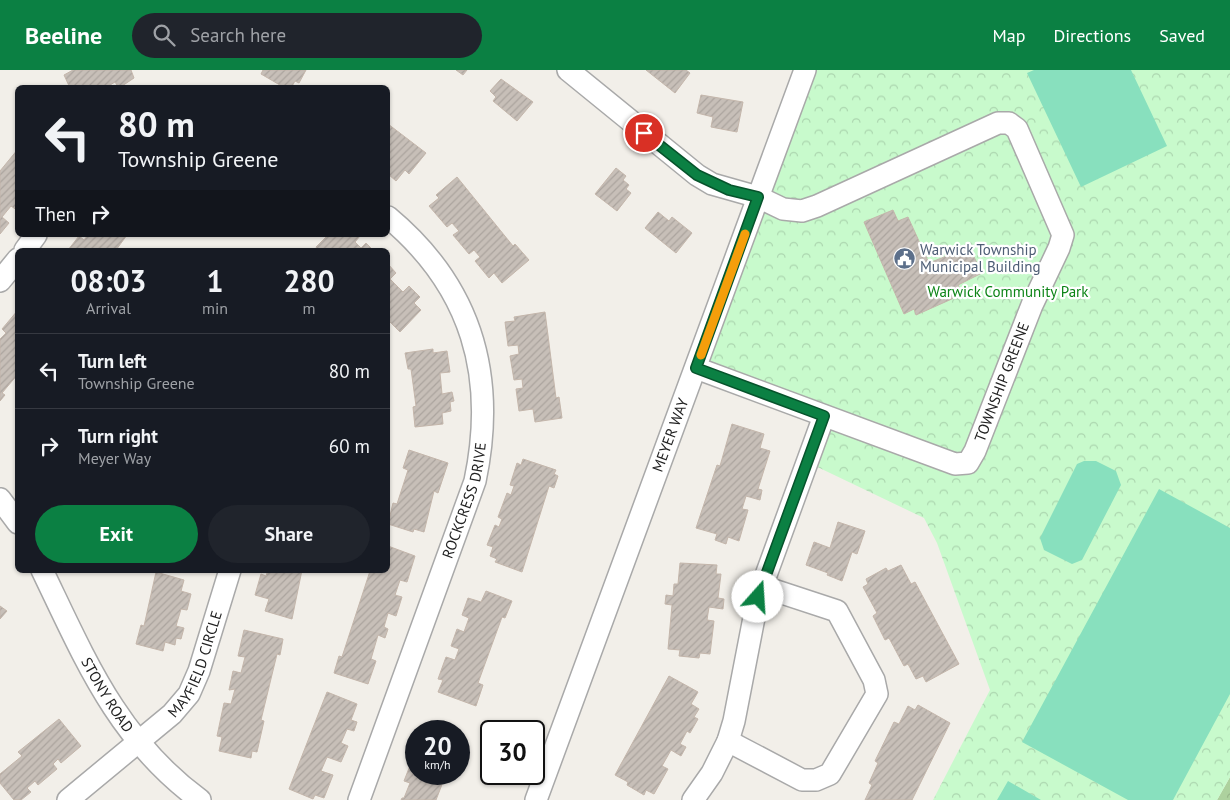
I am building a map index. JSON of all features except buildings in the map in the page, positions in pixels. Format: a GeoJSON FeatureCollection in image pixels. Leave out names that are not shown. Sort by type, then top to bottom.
{"type":"FeatureCollection","features":[{"type":"Feature","properties":{"kind":"street"},"geometry":{"type":"LineString","coordinates":[[568,70],[697,175],[729,190],[758,197]]}},
{"type":"Feature","properties":{"kind":"street","name":"MEYER WAY"},"geometry":{"type":"LineString","coordinates":[[536,800],[805,70]]}},
{"type":"Feature","properties":{"kind":"street","name":"TOWNSHIP GREENE"},"geometry":{"type":"LineString","coordinates":[[696,368],[955,464],[968,464],[975,451],[1032,305],[1059,248],[1063,235],[1017,129],[1009,123],[998,123],[828,201],[802,211],[783,209],[758,197]]}},
{"type":"Feature","properties":{"kind":"street","name":"ROCKCRESS DRIVE"},"geometry":{"type":"LineString","coordinates":[[359,800],[475,482],[484,432],[484,399],[480,372],[466,321],[451,290],[431,261],[390,219]]}},
{"type":"Feature","properties":{"kind":"street"},"geometry":{"type":"LineString","coordinates":[[26,248],[34,237]]}},
{"type":"Feature","properties":{"kind":"street"},"geometry":{"type":"LineString","coordinates":[[0,281],[15,263]]}},
{"type":"Feature","properties":{"kind":"street"},"geometry":{"type":"LineString","coordinates":[[693,800],[718,762],[728,741],[734,721],[760,591],[824,416]]}},
{"type":"Feature","properties":{"kind":"street"},"geometry":{"type":"LineString","coordinates":[[0,501],[15,519]]}},
{"type":"Feature","properties":{"kind":"street","name":"STONY ROAD"},"geometry":{"type":"LineString","coordinates":[[43,573],[96,681],[137,742],[174,779],[200,800]]}},
{"type":"Feature","properties":{"kind":"street","name":"MAYFIELD CIRCLE"},"geometry":{"type":"LineString","coordinates":[[68,800],[172,714],[189,694],[199,671],[229,573]]}},
{"type":"Feature","properties":{"kind":"street"},"geometry":{"type":"LineString","coordinates":[[728,741],[802,780],[816,780],[830,774],[877,694],[874,680],[837,611],[760,591]]}},
{"type":"Feature","properties":{"kind":"green space","name":"Warwick Community Park"},"geometry":{"type":"Polygon","coordinates":[[[805,70],[1230,70],[1230,777],[1217,800],[933,800],[990,690],[937,543],[924,518],[807,462],[824,417],[696,368],[805,70]]]}},
{"type":"Feature","properties":{"kind":"green space"},"geometry":{"type":"Polygon","coordinates":[[[1034,70],[1131,70],[1167,146],[1081,187],[1027,73],[1034,70]]]}},
{"type":"Feature","properties":{"kind":"green space"},"geometry":{"type":"Polygon","coordinates":[[[1084,461],[1096,461],[1116,471],[1121,485],[1082,560],[1072,564],[1044,550],[1040,538],[1077,464],[1084,461]]]}},
{"type":"Feature","properties":{"kind":"green space"},"geometry":{"type":"Polygon","coordinates":[[[1159,489],[1230,528],[1230,694],[1173,800],[1128,800],[1022,742],[1159,489]]]}},
{"type":"Feature","properties":{"kind":"green space"},"geometry":{"type":"Polygon","coordinates":[[[1230,777],[1230,800],[1217,800],[1230,777]]]}},
{"type":"Feature","properties":{"kind":"green space"},"geometry":{"type":"Polygon","coordinates":[[[1008,781],[1041,800],[997,800],[1008,781]]]}},
{"type":"Feature","properties":{"kind":"slow traffic"},"geometry":{"type":"LineString","coordinates":[[701,355],[745,234]]}},
{"type":"Feature","properties":{"kind":"place","name":"Warwick Township Municipal Building"},"geometry":{"type":"Point","coordinates":[904,259]}},
{"type":"Feature","properties":{"kind":"route"},"geometry":{"type":"LineString","coordinates":[[644,133],[689,170],[712,184],[758,197],[696,368],[824,416],[758,597]]}}]}
